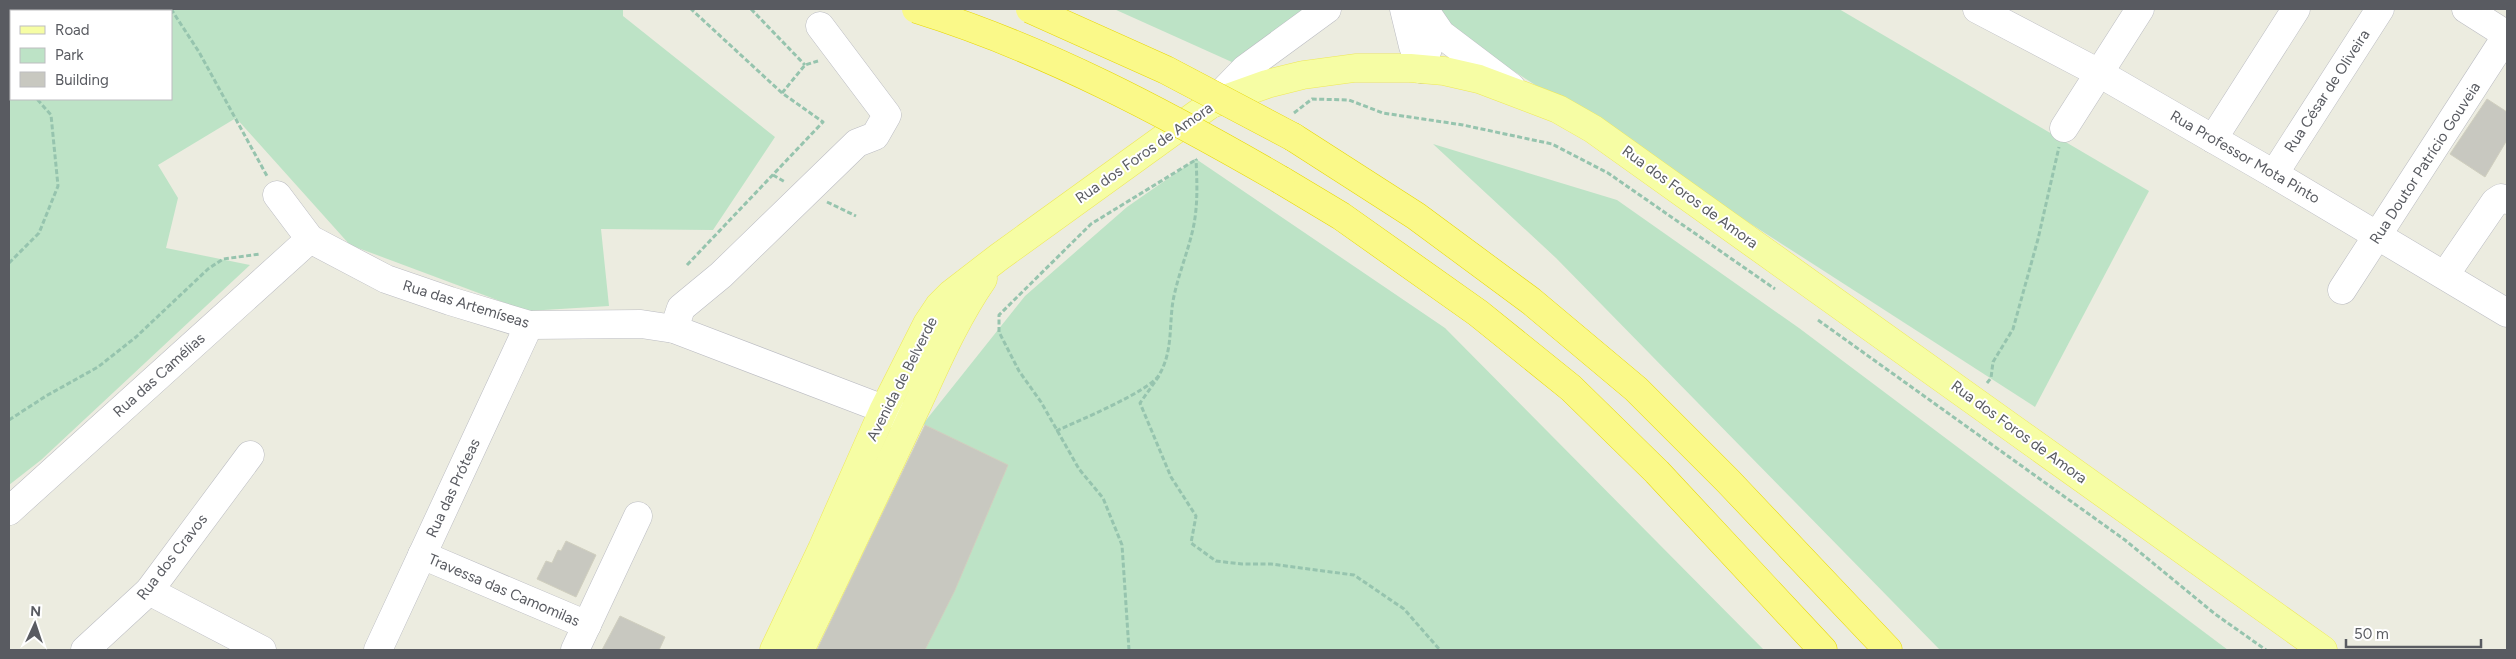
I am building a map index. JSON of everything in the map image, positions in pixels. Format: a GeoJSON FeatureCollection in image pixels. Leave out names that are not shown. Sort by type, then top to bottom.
{"type":"FeatureCollection","features":[{"type":"Feature","properties":{"kind":"highway"},"geometry":{"type":"LineString","coordinates":[[916,9],[960,22],[1047,57],[1220,145],[1341,216],[1470,307],[1571,388],[1657,472],[1823,650]]}},
{"type":"Feature","properties":{"kind":"highway"},"geometry":{"type":"LineString","coordinates":[[1030,9],[1291,127],[1531,301],[1636,389],[1728,481],[1888,650]]}},
{"type":"Feature","properties":{"kind":"main road","name":"Rua dos Foros de Amora"},"geometry":{"type":"LineString","coordinates":[[999,257],[1211,104],[1267,84],[1303,75],[1355,68],[1421,69],[1479,79],[1518,92],[1558,109],[1626,151],[2323,650]]}},
{"type":"Feature","properties":{"kind":"main road","name":"Avenida de Belverde"},"geometry":{"type":"LineString","coordinates":[[774,650],[822,549],[884,409],[927,324],[939,306],[951,294],[999,257]]}},
{"type":"Feature","properties":{"kind":"main road","name":"Avenida de Belverde"},"geometry":{"type":"LineString","coordinates":[[800,650],[911,419],[945,341],[965,306],[999,257]]}},
{"type":"Feature","properties":{"kind":"street"},"geometry":{"type":"LineString","coordinates":[[1211,104],[1245,69],[1327,9]]}},
{"type":"Feature","properties":{"kind":"street","name":"Rua Professor Mota Pinto"},"geometry":{"type":"LineString","coordinates":[[1977,9],[2099,73],[2378,234],[2507,313]]}},
{"type":"Feature","properties":{"kind":"street"},"geometry":{"type":"LineString","coordinates":[[2064,128],[2140,9]]}},
{"type":"Feature","properties":{"kind":"street"},"geometry":{"type":"LineString","coordinates":[[2213,139],[2296,9]]}},
{"type":"Feature","properties":{"kind":"street","name":"Rua César de Oliveira"},"geometry":{"type":"LineString","coordinates":[[2274,174],[2380,9]]}},
{"type":"Feature","properties":{"kind":"street"},"geometry":{"type":"LineString","coordinates":[[2466,9],[2507,35]]}},
{"type":"Feature","properties":{"kind":"street"},"geometry":{"type":"LineString","coordinates":[[1419,11],[1432,37],[1421,69]]}},
{"type":"Feature","properties":{"kind":"street"},"geometry":{"type":"LineString","coordinates":[[1419,11],[1441,34],[1518,92]]}},
{"type":"Feature","properties":{"kind":"street"},"geometry":{"type":"LineString","coordinates":[[674,329],[684,304],[721,275],[857,143],[875,136],[887,116],[820,26]]}},
{"type":"Feature","properties":{"kind":"street","name":"Rua Doutor Patrício Gouveia"},"geometry":{"type":"LineString","coordinates":[[2342,290],[2507,35]]}},
{"type":"Feature","properties":{"kind":"street","name":"Rua das Artemíseas"},"geometry":{"type":"LineString","coordinates":[[277,195],[310,239],[386,279],[529,325],[641,324],[674,329],[911,419]]}},
{"type":"Feature","properties":{"kind":"street"},"geometry":{"type":"LineString","coordinates":[[2445,275],[2495,202],[2501,198],[2507,200]]}},
{"type":"Feature","properties":{"kind":"street","name":"Rua das Camélias"},"geometry":{"type":"LineString","coordinates":[[9,511],[310,239]]}},
{"type":"Feature","properties":{"kind":"street","name":"Rua das Próteas"},"geometry":{"type":"LineString","coordinates":[[378,650],[529,325]]}},
{"type":"Feature","properties":{"kind":"street","name":"Rua dos Cravos"},"geometry":{"type":"LineString","coordinates":[[85,650],[148,591],[250,455]]}},
{"type":"Feature","properties":{"kind":"street"},"geometry":{"type":"LineString","coordinates":[[575,650],[638,516]]}},
{"type":"Feature","properties":{"kind":"street","name":"Travessa das Camomilas"},"geometry":{"type":"LineString","coordinates":[[422,555],[587,626]]}},
{"type":"Feature","properties":{"kind":"street"},"geometry":{"type":"LineString","coordinates":[[148,591],[262,650]]}},
{"type":"Feature","properties":{"kind":"path"},"geometry":{"type":"LineString","coordinates":[[687,265],[823,122],[782,93],[691,9]]}},
{"type":"Feature","properties":{"kind":"path"},"geometry":{"type":"LineString","coordinates":[[751,9],[805,65]]}},
{"type":"Feature","properties":{"kind":"path"},"geometry":{"type":"LineString","coordinates":[[172,11],[198,52],[277,195]]}},
{"type":"Feature","properties":{"kind":"path"},"geometry":{"type":"LineString","coordinates":[[782,93],[805,65],[841,52]]}},
{"type":"Feature","properties":{"kind":"path"},"geometry":{"type":"LineString","coordinates":[[9,263],[39,233],[58,186],[51,115],[38,100]]}},
{"type":"Feature","properties":{"kind":"path"},"geometry":{"type":"LineString","coordinates":[[1291,127],[1312,100],[1349,100],[1383,113],[1463,125],[1552,144],[1608,173],[1782,294]]}},
{"type":"Feature","properties":{"kind":"path"},"geometry":{"type":"LineString","coordinates":[[1984,388],[1991,378],[1993,362],[2015,322],[2038,239],[2064,128]]}},
{"type":"Feature","properties":{"kind":"path"},"geometry":{"type":"LineString","coordinates":[[1130,650],[1122,545],[1103,498],[1079,469],[1041,402],[1019,371],[999,332],[999,315],[1091,224],[1196,159],[1204,156]]}},
{"type":"Feature","properties":{"kind":"path"},"geometry":{"type":"LineString","coordinates":[[1196,159],[1198,196],[1193,226],[1173,302],[1170,346],[1159,376],[1140,403],[1171,477],[1196,516],[1191,543],[1216,561],[1242,564],[1271,564],[1354,575],[1404,609],[1440,650]]}},
{"type":"Feature","properties":{"kind":"path"},"geometry":{"type":"LineString","coordinates":[[9,420],[46,396],[98,367],[136,337],[208,269],[223,259],[252,254],[269,254]]}},
{"type":"Feature","properties":{"kind":"path"},"geometry":{"type":"LineString","coordinates":[[1814,317],[2125,540],[2215,614],[2266,650]]}},
{"type":"Feature","properties":{"kind":"path"},"geometry":{"type":"LineString","coordinates":[[1056,431],[1100,412],[1159,376]]}},
{"type":"Feature","properties":{"kind":"green space"},"geometry":{"type":"Polygon","coordinates":[[[9,9],[623,9],[623,16],[775,137],[713,230],[601,229],[609,306],[527,311],[350,245],[236,118],[158,165],[178,198],[166,248],[250,265],[41,460],[9,485],[9,9]]]}},
{"type":"Feature","properties":{"kind":"green space"},"geometry":{"type":"Polygon","coordinates":[[[1114,9],[1307,9],[1234,63],[1114,9]]]}},
{"type":"Feature","properties":{"kind":"green space"},"geometry":{"type":"Polygon","coordinates":[[[1436,9],[1839,9],[2149,191],[2035,407],[1453,32],[1436,9]]]}},
{"type":"Feature","properties":{"kind":"green space"},"geometry":{"type":"Polygon","coordinates":[[[1433,144],[1617,200],[1799,328],[2228,650],[1940,650],[1556,258],[1433,144]]]}},
{"type":"Feature","properties":{"kind":"green space"},"geometry":{"type":"Polygon","coordinates":[[[1196,159],[1445,328],[1764,650],[925,650],[1007,466],[923,424],[1025,296],[1127,207],[1196,159]]]}},
{"type":"Feature","properties":{"kind":"building"},"geometry":{"type":"Polygon","coordinates":[[[2487,99],[2507,112],[2507,140],[2485,177],[2450,154],[2487,99]]]}},
{"type":"Feature","properties":{"kind":"building"},"geometry":{"type":"Polygon","coordinates":[[[925,425],[1008,465],[955,590],[925,650],[817,650],[925,425]]]}},
{"type":"Feature","properties":{"kind":"building"},"geometry":{"type":"Polygon","coordinates":[[[566,541],[596,555],[576,597],[537,579],[546,561],[552,563],[558,550],[561,551],[566,541]]]}},
{"type":"Feature","properties":{"kind":"building"},"geometry":{"type":"Polygon","coordinates":[[[620,616],[665,637],[659,650],[602,650],[620,616]]]}}]}
